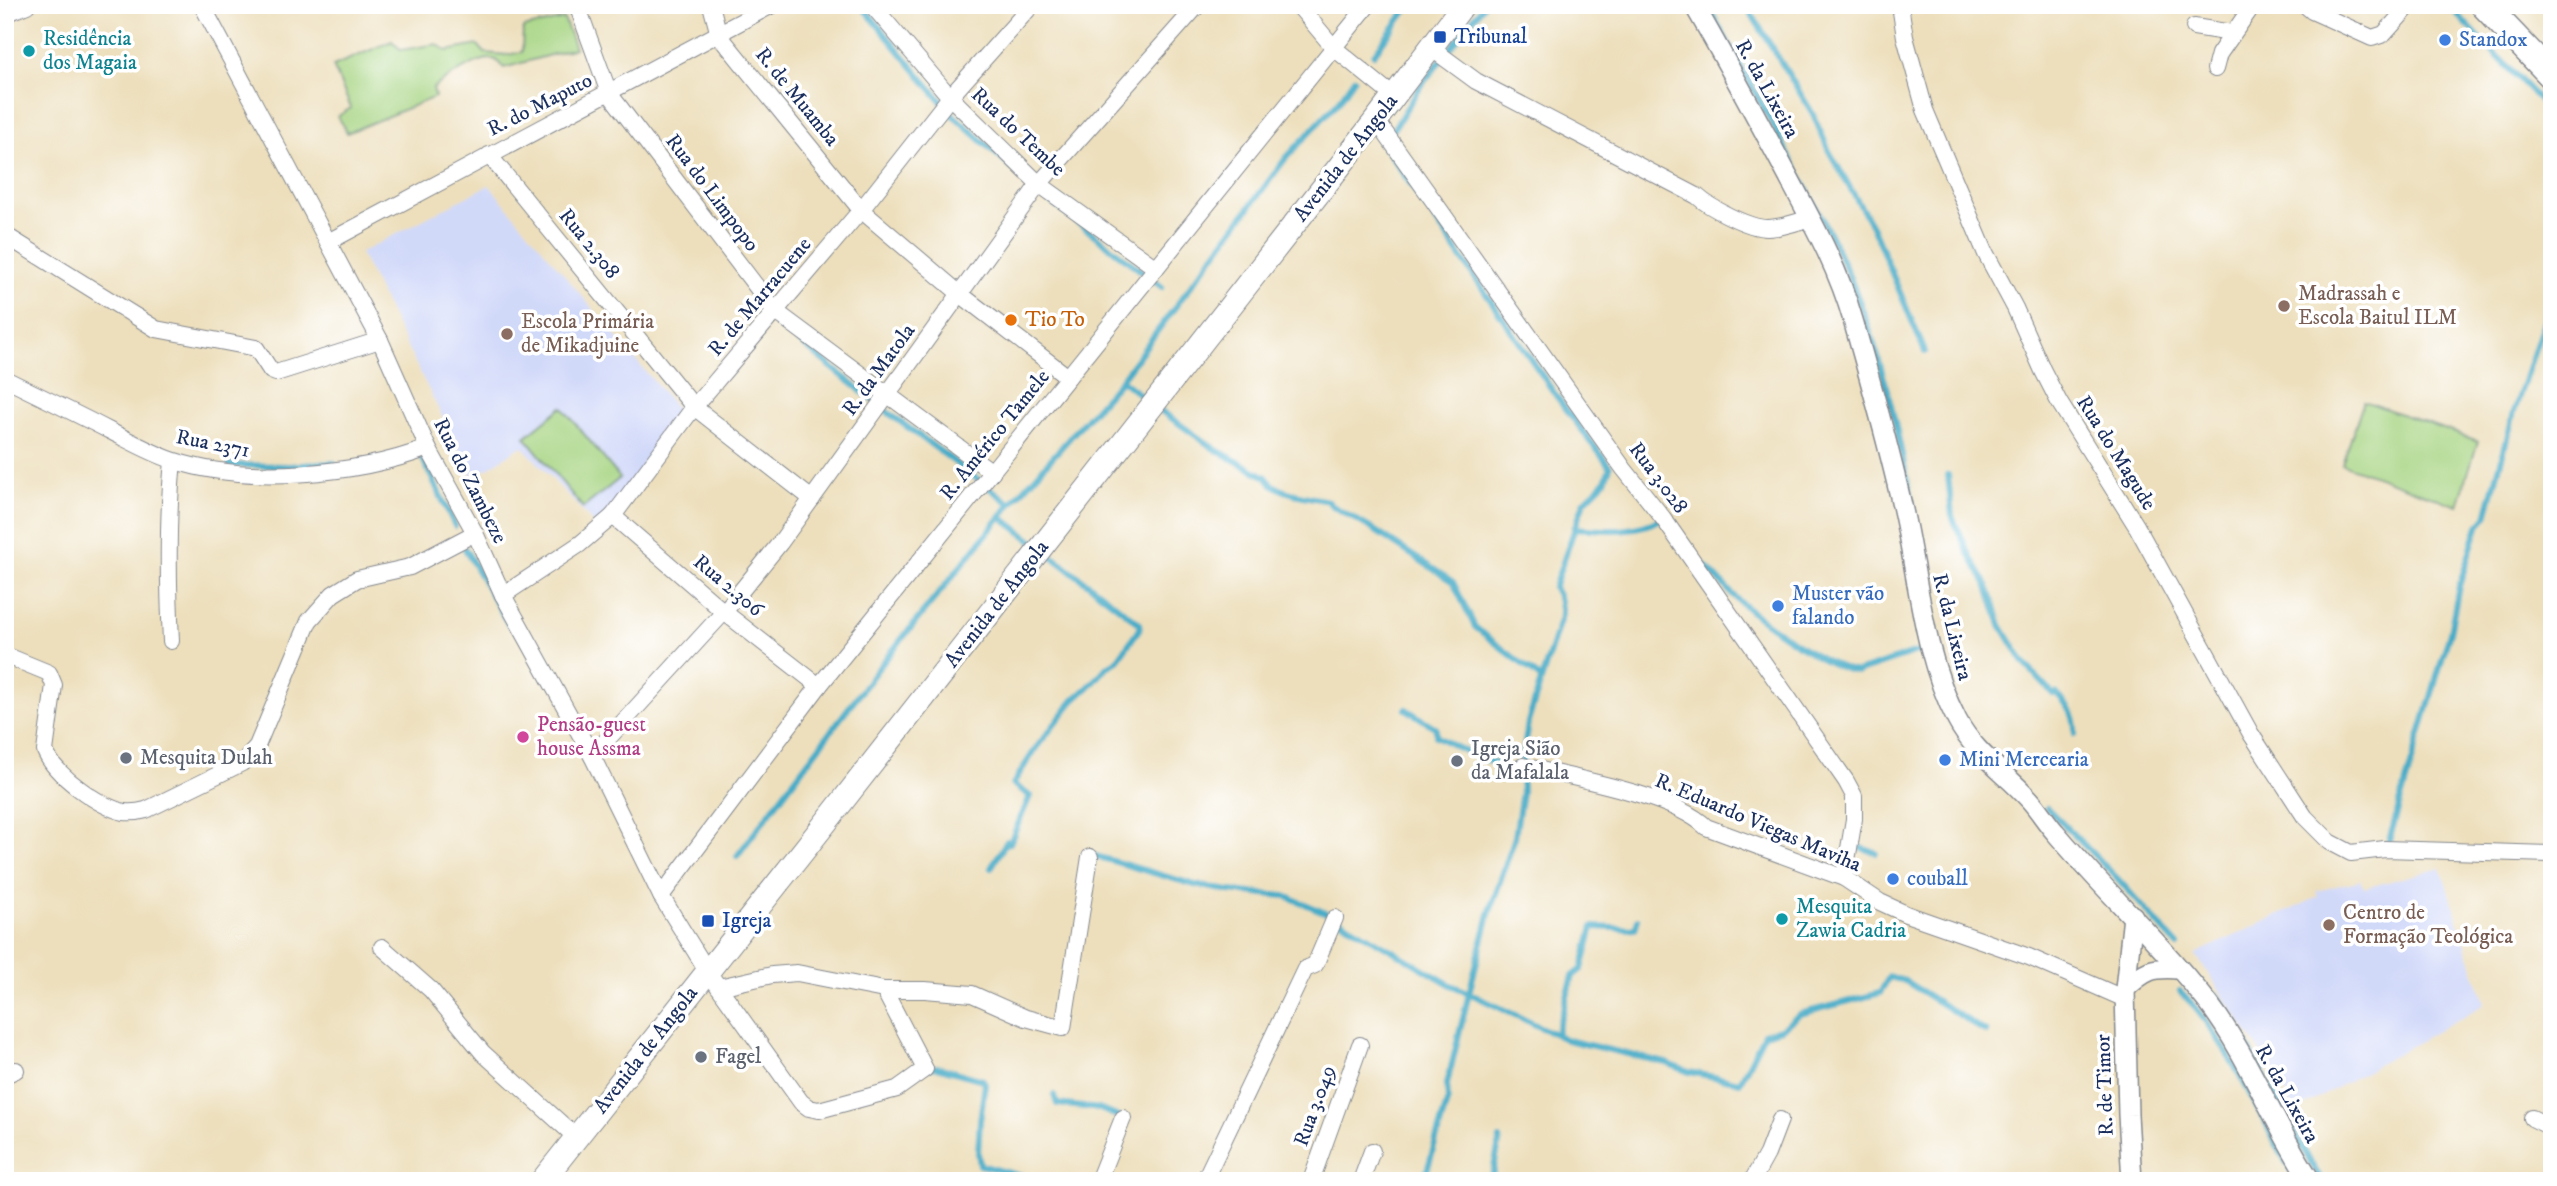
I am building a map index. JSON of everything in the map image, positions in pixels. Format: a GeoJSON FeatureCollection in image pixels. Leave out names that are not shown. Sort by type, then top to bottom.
{"type":"FeatureCollection","features":[{"type":"Feature","properties":{"kind":"main road","name":"Avenida de Angola"},"geometry":{"type":"LineString","coordinates":[[542,1181],[713,979],[1463,5]]}},
{"type":"Feature","properties":{"kind":"main road"},"geometry":{"type":"LineString","coordinates":[[2484,5],[2552,76]]}},
{"type":"Feature","properties":{"kind":"street"},"geometry":{"type":"LineString","coordinates":[[5,15],[27,5]]}},
{"type":"Feature","properties":{"kind":"street","name":"Rua do Zambeze"},"geometry":{"type":"LineString","coordinates":[[202,5],[380,340],[428,448],[475,533],[503,595],[592,756],[661,896],[713,979],[801,1102],[809,1108],[819,1110],[897,1089],[925,1069],[884,990]]}},
{"type":"Feature","properties":{"kind":"street","name":"Rua do Limpopo"},"geometry":{"type":"LineString","coordinates":[[577,5],[610,93],[775,311],[992,472]]}},
{"type":"Feature","properties":{"kind":"street","name":"R. de Muamba"},"geometry":{"type":"LineString","coordinates":[[710,5],[719,35],[861,210],[960,294],[1068,377]]}},
{"type":"Feature","properties":{"kind":"street","name":"R. do Maputo"},"geometry":{"type":"LineString","coordinates":[[328,242],[772,5]]}},
{"type":"Feature","properties":{"kind":"street","name":"Rua do Tembe"},"geometry":{"type":"LineString","coordinates":[[872,5],[950,97],[1040,184],[1156,268]]}},
{"type":"Feature","properties":{"kind":"street","name":"R. de Marracuene"},"geometry":{"type":"LineString","coordinates":[[503,595],[580,544],[613,516],[694,407],[861,210],[950,97],[1032,5]]}},
{"type":"Feature","properties":{"kind":"street","name":"R. da Matola"},"geometry":{"type":"LineString","coordinates":[[592,756],[724,612],[780,543],[1040,184],[1198,5]]}},
{"type":"Feature","properties":{"kind":"street"},"geometry":{"type":"LineString","coordinates":[[1298,5],[1334,48],[1393,96]]}},
{"type":"Feature","properties":{"kind":"street","name":"R. Américo Tamele"},"geometry":{"type":"LineString","coordinates":[[661,896],[819,686],[1368,5]]}},
{"type":"Feature","properties":{"kind":"street","name":"R. da Lixeira"},"geometry":{"type":"LineString","coordinates":[[1694,5],[1737,79],[1838,277],[1852,315],[1904,512],[1921,607],[1943,690],[1959,724],[1982,754],[2029,799],[2054,832],[2133,916],[2211,1007],[2311,1181]]}},
{"type":"Feature","properties":{"kind":"street","name":"Rua do Magude"},"geometry":{"type":"LineString","coordinates":[[1899,5],[1925,110],[1986,254],[2059,402],[2137,527],[2251,734],[2298,808],[2319,833],[2339,848],[2351,853],[2385,849],[2552,854]]}},
{"type":"Feature","properties":{"kind":"street"},"geometry":{"type":"LineString","coordinates":[[2215,69],[2219,54],[2253,5]]}},
{"type":"Feature","properties":{"kind":"street"},"geometry":{"type":"LineString","coordinates":[[2305,5],[2312,11],[2372,38],[2384,34],[2410,5]]}},
{"type":"Feature","properties":{"kind":"street"},"geometry":{"type":"LineString","coordinates":[[2194,27],[2232,33]]}},
{"type":"Feature","properties":{"kind":"street"},"geometry":{"type":"LineString","coordinates":[[1431,48],[1476,81],[1647,168],[1704,202],[1741,220],[1766,228],[1810,218]]}},
{"type":"Feature","properties":{"kind":"street","name":"Rua 3.028"},"geometry":{"type":"LineString","coordinates":[[1376,120],[1624,469],[1663,518],[1846,781],[1854,796],[1854,819],[1844,878]]}},
{"type":"Feature","properties":{"kind":"street","name":"Rua 2.308"},"geometry":{"type":"LineString","coordinates":[[489,155],[694,407],[812,499]]}},
{"type":"Feature","properties":{"kind":"street"},"geometry":{"type":"LineString","coordinates":[[5,235],[156,329],[256,348],[271,371],[276,373],[380,340]]}},
{"type":"Feature","properties":{"kind":"street","name":"Rua 2371"},"geometry":{"type":"LineString","coordinates":[[5,379],[173,461],[238,474],[346,469],[394,461],[428,448]]}},
{"type":"Feature","properties":{"kind":"street"},"geometry":{"type":"LineString","coordinates":[[171,641],[168,584],[169,500],[173,461]]}},
{"type":"Feature","properties":{"kind":"street","name":"Rua 2.306"},"geometry":{"type":"LineString","coordinates":[[613,516],[724,612],[819,686]]}},
{"type":"Feature","properties":{"kind":"street"},"geometry":{"type":"LineString","coordinates":[[5,655],[49,673],[52,678],[54,685],[45,751],[49,761],[76,789],[122,812],[135,813],[242,763],[257,746],[309,621],[334,594],[357,579],[410,567],[475,533]]}},
{"type":"Feature","properties":{"kind":"street","name":"R. Eduardo Viegas Maviha"},"geometry":{"type":"LineString","coordinates":[[1523,766],[1631,792],[1697,817],[1706,827],[1844,878],[1880,902],[1906,914],[2125,994]]}},
{"type":"Feature","properties":{"kind":"street"},"geometry":{"type":"LineString","coordinates":[[713,979],[797,974],[884,990],[972,994],[1026,1018],[1063,1028],[1090,857]]}},
{"type":"Feature","properties":{"kind":"street","name":"R. de Timor"},"geometry":{"type":"LineString","coordinates":[[2132,1181],[2125,994],[2133,916]]}},
{"type":"Feature","properties":{"kind":"street"},"geometry":{"type":"LineString","coordinates":[[1205,1181],[1305,970],[1315,965],[1335,918]]}},
{"type":"Feature","properties":{"kind":"street"},"geometry":{"type":"LineString","coordinates":[[382,947],[431,990],[483,1054],[577,1138]]}},
{"type":"Feature","properties":{"kind":"street"},"geometry":{"type":"LineString","coordinates":[[2125,994],[2140,974],[2157,967],[2178,969]]}},
{"type":"Feature","properties":{"kind":"street","name":"Rua 3.049"},"geometry":{"type":"LineString","coordinates":[[1312,1180],[1360,1045]]}},
{"type":"Feature","properties":{"kind":"street"},"geometry":{"type":"LineString","coordinates":[[1098,1181],[1124,1118]]}},
{"type":"Feature","properties":{"kind":"street"},"geometry":{"type":"LineString","coordinates":[[2532,1118],[2552,1128]]}},
{"type":"Feature","properties":{"kind":"street"},"geometry":{"type":"LineString","coordinates":[[1752,1181],[1767,1154],[1780,1120]]}},
{"type":"Feature","properties":{"kind":"street"},"geometry":{"type":"LineString","coordinates":[[1361,1181],[1373,1151]]}},
{"type":"Feature","properties":{"kind":"shaded area","name":"Escola Primária de Mikadjuine"},"geometry":{"type":"Polygon","coordinates":[[[489,185],[683,416],[597,527],[522,446],[473,478],[360,253],[489,185]]]}},
{"type":"Feature","properties":{"kind":"shaded area"},"geometry":{"type":"Polygon","coordinates":[[[2441,868],[2485,1004],[2294,1112],[2279,1079],[2195,954],[2318,897],[2316,891],[2361,880],[2364,888],[2441,868]]]}},
{"type":"Feature","properties":{"kind":"green space"},"geometry":{"type":"Polygon","coordinates":[[[564,19],[575,48],[504,68],[496,60],[482,61],[464,68],[433,88],[435,97],[347,133],[338,116],[351,108],[333,66],[392,41],[401,50],[437,44],[447,51],[478,45],[485,53],[507,55],[522,52],[523,28],[564,19]]]}},
{"type":"Feature","properties":{"kind":"green space"},"geometry":{"type":"Polygon","coordinates":[[[2364,401],[2478,441],[2458,506],[2342,464],[2364,401]]]}},
{"type":"Feature","properties":{"kind":"green space"},"geometry":{"type":"Polygon","coordinates":[[[562,407],[620,478],[583,508],[525,437],[562,407]]]}},
{"type":"Feature","properties":{"kind":"waterway"},"geometry":{"type":"LineString","coordinates":[[861,5],[952,114],[1012,168]]}},
{"type":"Feature","properties":{"kind":"waterway"},"geometry":{"type":"LineString","coordinates":[[1374,54],[1410,5]]}},
{"type":"Feature","properties":{"kind":"waterway"},"geometry":{"type":"LineString","coordinates":[[1484,5],[1420,87],[1389,136],[1381,141],[1557,397],[1610,467],[1605,481],[1584,502],[1554,588],[1559,597],[1562,614],[1528,722],[1515,837],[1489,914],[1469,993],[1567,1040],[1666,1063],[1689,1072],[1740,1082],[1764,1034],[1781,1029],[1800,1014],[1880,993],[1889,977],[1905,981],[1986,1032]]}},
{"type":"Feature","properties":{"kind":"waterway"},"geometry":{"type":"LineString","coordinates":[[1707,5],[1809,194],[1853,285],[1885,383],[1913,510]]}},
{"type":"Feature","properties":{"kind":"waterway"},"geometry":{"type":"LineString","coordinates":[[1746,5],[1813,114],[1829,151],[1873,228],[1925,352]]}},
{"type":"Feature","properties":{"kind":"waterway"},"geometry":{"type":"LineString","coordinates":[[2440,9],[2453,10],[2552,113]]}},
{"type":"Feature","properties":{"kind":"waterway"},"geometry":{"type":"LineString","coordinates":[[737,856],[880,666],[1011,504],[1121,380],[1286,158],[1339,101],[1354,79]]}},
{"type":"Feature","properties":{"kind":"waterway"},"geometry":{"type":"LineString","coordinates":[[1041,194],[1162,287]]}},
{"type":"Feature","properties":{"kind":"waterway"},"geometry":{"type":"LineString","coordinates":[[2388,844],[2450,632],[2459,586],[2478,526],[2486,517],[2515,409],[2552,297]]}},
{"type":"Feature","properties":{"kind":"waterway"},"geometry":{"type":"LineString","coordinates":[[774,318],[780,326],[890,414],[1011,504]]}},
{"type":"Feature","properties":{"kind":"waterway"},"geometry":{"type":"LineString","coordinates":[[1121,380],[1148,401]]}},
{"type":"Feature","properties":{"kind":"waterway"},"geometry":{"type":"LineString","coordinates":[[1157,408],[1216,450],[1266,477],[1278,488],[1328,501],[1453,582],[1475,627],[1540,678]]}},
{"type":"Feature","properties":{"kind":"waterway"},"geometry":{"type":"LineString","coordinates":[[419,451],[455,526]]}},
{"type":"Feature","properties":{"kind":"waterway"},"geometry":{"type":"LineString","coordinates":[[229,465],[289,466],[334,463]]}},
{"type":"Feature","properties":{"kind":"waterway"},"geometry":{"type":"LineString","coordinates":[[1948,475],[1952,516],[1988,587],[2001,625],[2024,663],[2068,707],[2073,717],[2075,734]]}},
{"type":"Feature","properties":{"kind":"waterway"},"geometry":{"type":"LineString","coordinates":[[991,868],[1007,841],[1010,843],[1030,796],[1013,784],[1036,748],[1073,701],[1107,667],[1116,662],[1140,628],[1139,623],[1001,517]]}},
{"type":"Feature","properties":{"kind":"waterway"},"geometry":{"type":"LineString","coordinates":[[1574,528],[1629,529],[1661,519]]}},
{"type":"Feature","properties":{"kind":"waterway"},"geometry":{"type":"LineString","coordinates":[[465,549],[509,625]]}},
{"type":"Feature","properties":{"kind":"waterway"},"geometry":{"type":"LineString","coordinates":[[1704,565],[1759,617],[1810,652],[1844,668],[1857,672],[1926,649]]}},
{"type":"Feature","properties":{"kind":"waterway"},"geometry":{"type":"LineString","coordinates":[[1406,709],[1436,728],[1436,736],[1446,742],[1521,771]]}},
{"type":"Feature","properties":{"kind":"waterway"},"geometry":{"type":"LineString","coordinates":[[2047,808],[2117,878],[2178,946]]}},
{"type":"Feature","properties":{"kind":"waterway"},"geometry":{"type":"LineString","coordinates":[[1853,842],[1853,845],[1876,853]]}},
{"type":"Feature","properties":{"kind":"waterway"},"geometry":{"type":"LineString","coordinates":[[1092,855],[1195,885],[1285,896],[1333,916],[1469,993],[1447,1084],[1448,1099],[1424,1181]]}},
{"type":"Feature","properties":{"kind":"waterway"},"geometry":{"type":"LineString","coordinates":[[1556,1034],[1573,976],[1582,969],[1593,927],[1635,929],[1638,919]]}},
{"type":"Feature","properties":{"kind":"waterway"},"geometry":{"type":"LineString","coordinates":[[2180,991],[2215,1034],[2230,1058],[2297,1181]]}},
{"type":"Feature","properties":{"kind":"waterway"},"geometry":{"type":"LineString","coordinates":[[2216,995],[2245,1040],[2322,1181]]}},
{"type":"Feature","properties":{"kind":"waterway"},"geometry":{"type":"LineString","coordinates":[[927,1068],[937,1067],[983,1080],[985,1084],[978,1153],[980,1165],[1039,1181]]}},
{"type":"Feature","properties":{"kind":"waterway"},"geometry":{"type":"LineString","coordinates":[[1054,1095],[1057,1104],[1100,1109],[1121,1118]]}},
{"type":"Feature","properties":{"kind":"waterway"},"geometry":{"type":"LineString","coordinates":[[1491,1181],[1500,1139]]}},
{"type":"Feature","properties":{"kind":"place","name":"Tribunal"},"geometry":{"type":"Point","coordinates":[1440,37]}},
{"type":"Feature","properties":{"kind":"place","name":"Standox"},"geometry":{"type":"Point","coordinates":[2445,40]}},
{"type":"Feature","properties":{"kind":"place","name":"Residência dos Magaia"},"geometry":{"type":"Point","coordinates":[29,51]}},
{"type":"Feature","properties":{"kind":"place","name":"Madrassah e Escola Baitul ILM"},"geometry":{"type":"Point","coordinates":[2284,306]}},
{"type":"Feature","properties":{"kind":"place","name":"Tio To"},"geometry":{"type":"Point","coordinates":[1011,320]}},
{"type":"Feature","properties":{"kind":"place","name":"Escola Primária de Mikadjuine"},"geometry":{"type":"Point","coordinates":[507,334]}},
{"type":"Feature","properties":{"kind":"place","name":"Muster vão falando"},"geometry":{"type":"Point","coordinates":[1778,606]}},
{"type":"Feature","properties":{"kind":"place","name":"Pensão-guest house Assma"},"geometry":{"type":"Point","coordinates":[523,737]}},
{"type":"Feature","properties":{"kind":"place","name":"Mesquita Dulah"},"geometry":{"type":"Point","coordinates":[126,758]}},
{"type":"Feature","properties":{"kind":"place","name":"Mini Mercearia"},"geometry":{"type":"Point","coordinates":[1945,760]}},
{"type":"Feature","properties":{"kind":"place","name":"Igreja Sião da Mafalala"},"geometry":{"type":"Point","coordinates":[1457,761]}},
{"type":"Feature","properties":{"kind":"place","name":"couball"},"geometry":{"type":"Point","coordinates":[1893,879]}},
{"type":"Feature","properties":{"kind":"place","name":"Mesquita Zawia Cadria"},"geometry":{"type":"Point","coordinates":[1782,919]}},
{"type":"Feature","properties":{"kind":"place","name":"Igreja"},"geometry":{"type":"Point","coordinates":[708,921]}},
{"type":"Feature","properties":{"kind":"place","name":"Centro de Formação Teológica"},"geometry":{"type":"Point","coordinates":[2329,925]}},
{"type":"Feature","properties":{"kind":"place","name":"Fagel"},"geometry":{"type":"Point","coordinates":[701,1057]}}]}
